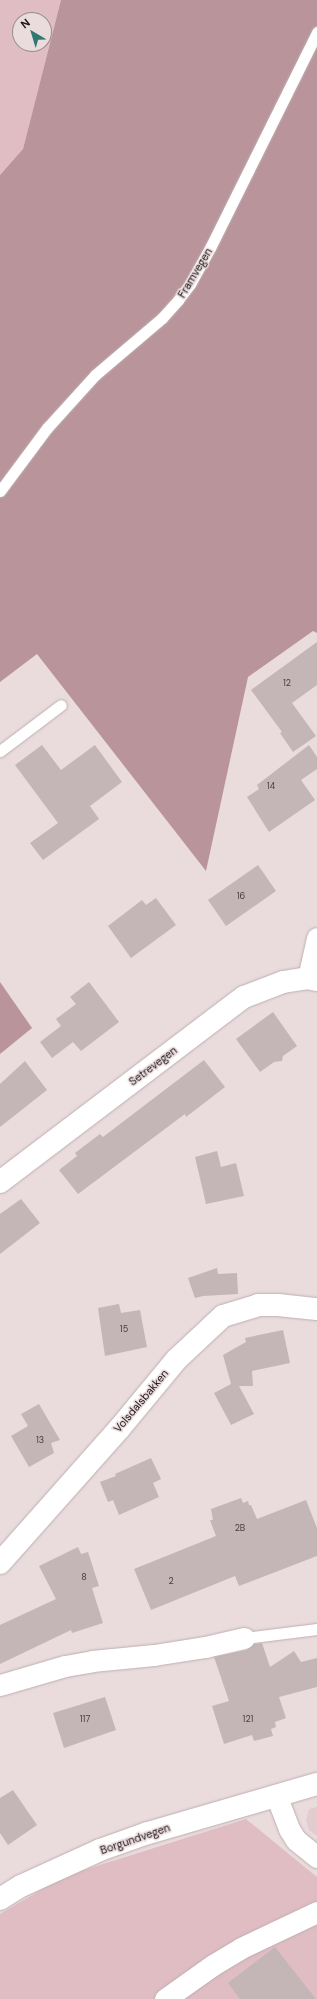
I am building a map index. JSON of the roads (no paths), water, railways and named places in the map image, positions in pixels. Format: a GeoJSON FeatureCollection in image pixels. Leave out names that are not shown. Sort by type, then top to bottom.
{"type":"FeatureCollection","features":[{"type":"Feature","properties":{"kind":"street"},"geometry":{"type":"LineString","coordinates":[[312,979],[317,938]]}},
{"type":"Feature","properties":{"kind":"street","name":"Setrevegen"},"geometry":{"type":"LineString","coordinates":[[0,1182],[244,997],[283,982],[312,979]]}},
{"type":"Feature","properties":{"kind":"street","name":"Volsdalsbakken"},"geometry":{"type":"LineString","coordinates":[[0,1563],[118,1429],[177,1359],[223,1316],[258,1305],[278,1305],[317,1309]]}},
{"type":"Feature","properties":{"kind":"street"},"geometry":{"type":"LineString","coordinates":[[0,1685],[65,1666],[92,1661],[154,1655],[244,1638]]}},
{"type":"Feature","properties":{"kind":"street","name":"Borgundvegen"},"geometry":{"type":"LineString","coordinates":[[0,1899],[21,1886],[100,1850],[148,1833],[317,1784]]}},
{"type":"Feature","properties":{"kind":"street"},"geometry":{"type":"LineString","coordinates":[[276,1795],[284,1818],[292,1834],[296,1840],[317,1857]]}},
{"type":"Feature","properties":{"kind":"street"},"geometry":{"type":"LineString","coordinates":[[165,1999],[213,1965],[241,1948],[317,1912]]}},
{"type":"Feature","properties":{"kind":"lane","name":"Framvegen"},"geometry":{"type":"LineString","coordinates":[[0,491],[47,428],[95,375],[162,318],[190,284],[211,246],[317,32]]}},
{"type":"Feature","properties":{"kind":"lane"},"geometry":{"type":"LineString","coordinates":[[0,751],[61,706]]}},
{"type":"Feature","properties":{"kind":"lane"},"geometry":{"type":"LineString","coordinates":[[244,1638],[317,1629]]}}]}
